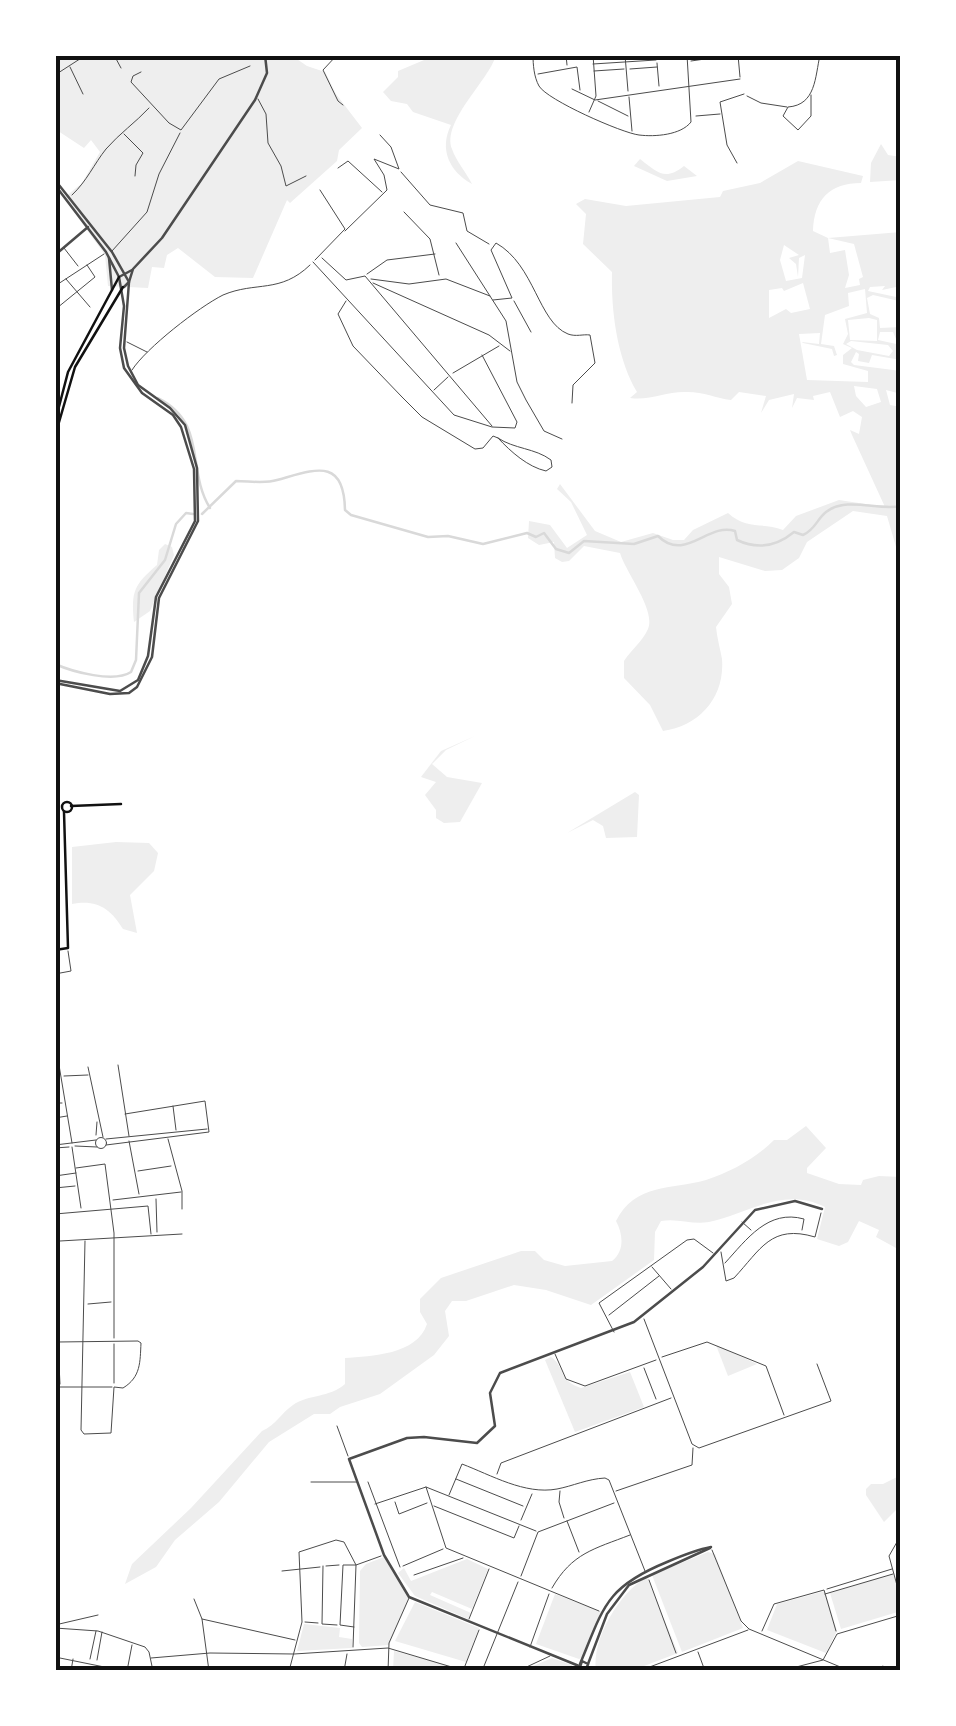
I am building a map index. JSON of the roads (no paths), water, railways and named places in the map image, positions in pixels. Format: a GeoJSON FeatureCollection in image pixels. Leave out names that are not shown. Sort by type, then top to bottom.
{"type":"FeatureCollection","features":[{"type":"Feature","properties":{"kind":"main road"},"geometry":{"type":"LineString","coordinates":[[55,436],[75,367],[120,276]]}},
{"type":"Feature","properties":{"kind":"main road"},"geometry":{"type":"LineString","coordinates":[[55,420],[68,372],[111,300],[123,287]]}},
{"type":"Feature","properties":{"kind":"main road"},"geometry":{"type":"LineString","coordinates":[[55,807],[64,803]]}},
{"type":"Feature","properties":{"kind":"main road"},"geometry":{"type":"LineString","coordinates":[[64,803],[71,809]]}},
{"type":"Feature","properties":{"kind":"main road"},"geometry":{"type":"LineString","coordinates":[[55,950],[68,948],[64,803]]}},
{"type":"Feature","properties":{"kind":"main road"},"geometry":{"type":"LineString","coordinates":[[55,807],[64,811],[121,804]]}},
{"type":"Feature","properties":{"kind":"main road"},"geometry":{"type":"LineString","coordinates":[[67,831],[71,809]]}},
{"type":"Feature","properties":{"kind":"street"},"geometry":{"type":"LineString","coordinates":[[55,75],[86,55]]}},
{"type":"Feature","properties":{"kind":"street"},"geometry":{"type":"LineString","coordinates":[[114,55],[121,68]]}},
{"type":"Feature","properties":{"kind":"street"},"geometry":{"type":"LineString","coordinates":[[123,287],[162,238],[256,97],[267,71],[265,55]]}},
{"type":"Feature","properties":{"kind":"street"},"geometry":{"type":"LineString","coordinates":[[336,55],[323,70],[338,101],[344,105]]}},
{"type":"Feature","properties":{"kind":"street"},"geometry":{"type":"LineString","coordinates":[[533,55],[535,75],[544,93],[632,134],[681,131],[689,126],[693,116],[688,55]]}},
{"type":"Feature","properties":{"kind":"street"},"geometry":{"type":"LineString","coordinates":[[566,55],[568,68]]}},
{"type":"Feature","properties":{"kind":"street"},"geometry":{"type":"LineString","coordinates":[[588,115],[596,92],[593,55]]}},
{"type":"Feature","properties":{"kind":"street"},"geometry":{"type":"LineString","coordinates":[[625,55],[632,134]]}},
{"type":"Feature","properties":{"kind":"street"},"geometry":{"type":"LineString","coordinates":[[688,61],[733,55]]}},
{"type":"Feature","properties":{"kind":"street"},"geometry":{"type":"LineString","coordinates":[[595,100],[741,81],[738,55]]}},
{"type":"Feature","properties":{"kind":"street"},"geometry":{"type":"LineString","coordinates":[[811,96],[800,105],[788,107],[784,116],[798,130],[810,117],[820,55]]}},
{"type":"Feature","properties":{"kind":"street"},"geometry":{"type":"LineString","coordinates":[[594,64],[657,57],[660,90]]}},
{"type":"Feature","properties":{"kind":"street"},"geometry":{"type":"LineString","coordinates":[[70,66],[83,94]]}},
{"type":"Feature","properties":{"kind":"street"},"geometry":{"type":"LineString","coordinates":[[55,286],[109,252],[147,212],[154,186],[182,130],[218,80],[250,66]]}},
{"type":"Feature","properties":{"kind":"street"},"geometry":{"type":"LineString","coordinates":[[535,75],[577,66],[580,93]]}},
{"type":"Feature","properties":{"kind":"street"},"geometry":{"type":"LineString","coordinates":[[594,71],[657,67]]}},
{"type":"Feature","properties":{"kind":"street"},"geometry":{"type":"LineString","coordinates":[[141,72],[133,76],[132,82],[152,106],[182,130]]}},
{"type":"Feature","properties":{"kind":"street"},"geometry":{"type":"LineString","coordinates":[[572,89],[631,116]]}},
{"type":"Feature","properties":{"kind":"street"},"geometry":{"type":"LineString","coordinates":[[596,92],[604,96]]}},
{"type":"Feature","properties":{"kind":"street"},"geometry":{"type":"LineString","coordinates":[[738,163],[727,146],[721,101],[743,92],[761,102],[787,106]]}},
{"type":"Feature","properties":{"kind":"street"},"geometry":{"type":"LineString","coordinates":[[256,97],[265,110],[268,143],[281,166],[286,186],[306,176]]}},
{"type":"Feature","properties":{"kind":"street"},"geometry":{"type":"LineString","coordinates":[[70,198],[87,181],[104,151],[152,106]]}},
{"type":"Feature","properties":{"kind":"street"},"geometry":{"type":"LineString","coordinates":[[693,116],[720,114]]}},
{"type":"Feature","properties":{"kind":"street"},"geometry":{"type":"LineString","coordinates":[[123,134],[142,153],[135,176]]}},
{"type":"Feature","properties":{"kind":"street"},"geometry":{"type":"LineString","coordinates":[[380,135],[398,170]]}},
{"type":"Feature","properties":{"kind":"street"},"geometry":{"type":"LineString","coordinates":[[130,373],[149,352],[225,294],[292,280],[320,256],[384,194],[387,181],[374,160],[398,170],[430,205],[463,213],[467,231],[492,245],[498,244],[514,256],[554,324],[572,336],[590,335],[595,363],[572,385],[572,403]]}},
{"type":"Feature","properties":{"kind":"street"},"geometry":{"type":"LineString","coordinates":[[338,168],[348,161],[384,194]]}},
{"type":"Feature","properties":{"kind":"street"},"geometry":{"type":"LineString","coordinates":[[55,182],[126,274],[124,340],[130,373],[144,390],[170,408],[184,426],[197,468],[198,521],[159,598],[152,658],[142,682],[129,692],[110,694],[55,681]]}},
{"type":"Feature","properties":{"kind":"street"},"geometry":{"type":"LineString","coordinates":[[55,182],[109,252],[120,276],[124,306],[120,348],[124,368],[142,393],[173,415],[181,427],[194,468],[195,522],[156,597],[148,656],[138,680],[120,691],[55,681]]}},
{"type":"Feature","properties":{"kind":"street"},"geometry":{"type":"LineString","coordinates":[[320,190],[344,232]]}},
{"type":"Feature","properties":{"kind":"street"},"geometry":{"type":"LineString","coordinates":[[404,212],[426,233],[442,288]]}},
{"type":"Feature","properties":{"kind":"street"},"geometry":{"type":"LineString","coordinates":[[55,254],[88,227]]}},
{"type":"Feature","properties":{"kind":"street"},"geometry":{"type":"LineString","coordinates":[[456,243],[509,328],[510,352],[520,389],[540,426],[562,440]]}},
{"type":"Feature","properties":{"kind":"street"},"geometry":{"type":"LineString","coordinates":[[492,245],[512,298],[531,332]]}},
{"type":"Feature","properties":{"kind":"street"},"geometry":{"type":"LineString","coordinates":[[64,247],[80,269]]}},
{"type":"Feature","properties":{"kind":"street"},"geometry":{"type":"LineString","coordinates":[[109,252],[111,300],[124,306]]}},
{"type":"Feature","properties":{"kind":"street"},"geometry":{"type":"LineString","coordinates":[[368,279],[387,260],[435,254]]}},
{"type":"Feature","properties":{"kind":"street"},"geometry":{"type":"LineString","coordinates":[[320,256],[346,280],[408,284],[451,280],[492,298],[512,298]]}},
{"type":"Feature","properties":{"kind":"street"},"geometry":{"type":"LineString","coordinates":[[312,262],[454,414],[512,428],[518,424],[482,355]]}},
{"type":"Feature","properties":{"kind":"street"},"geometry":{"type":"LineString","coordinates":[[57,308],[95,277],[87,264]]}},
{"type":"Feature","properties":{"kind":"street"},"geometry":{"type":"LineString","coordinates":[[120,276],[134,270]]}},
{"type":"Feature","properties":{"kind":"street"},"geometry":{"type":"LineString","coordinates":[[66,279],[90,307]]}},
{"type":"Feature","properties":{"kind":"street"},"geometry":{"type":"LineString","coordinates":[[368,279],[478,330],[510,352]]}},
{"type":"Feature","properties":{"kind":"street"},"geometry":{"type":"LineString","coordinates":[[368,279],[492,426]]}},
{"type":"Feature","properties":{"kind":"street"},"geometry":{"type":"LineString","coordinates":[[347,300],[338,314],[354,346],[422,417],[475,449],[483,448],[493,436],[498,438],[511,446],[544,455],[551,460],[552,467],[539,470],[498,438]]}},
{"type":"Feature","properties":{"kind":"street"},"geometry":{"type":"LineString","coordinates":[[124,340],[149,352]]}},
{"type":"Feature","properties":{"kind":"street"},"geometry":{"type":"LineString","coordinates":[[432,392],[450,375],[502,345]]}},
{"type":"Feature","properties":{"kind":"street"},"geometry":{"type":"LineString","coordinates":[[55,974],[71,971],[68,948]]}},
{"type":"Feature","properties":{"kind":"street"},"geometry":{"type":"LineString","coordinates":[[55,1041],[82,1212]]}},
{"type":"Feature","properties":{"kind":"street"},"geometry":{"type":"LineString","coordinates":[[118,1065],[139,1197]]}},
{"type":"Feature","properties":{"kind":"street"},"geometry":{"type":"LineString","coordinates":[[88,1067],[106,1145]]}},
{"type":"Feature","properties":{"kind":"street"},"geometry":{"type":"LineString","coordinates":[[55,1069],[60,1069]]}},
{"type":"Feature","properties":{"kind":"street"},"geometry":{"type":"LineString","coordinates":[[61,1076],[89,1075]]}},
{"type":"Feature","properties":{"kind":"street"},"geometry":{"type":"LineString","coordinates":[[72,1145],[104,1138],[129,1140],[209,1132],[206,1101],[125,1114]]}},
{"type":"Feature","properties":{"kind":"street"},"geometry":{"type":"LineString","coordinates":[[55,1103],[65,1103]]}},
{"type":"Feature","properties":{"kind":"street"},"geometry":{"type":"LineString","coordinates":[[173,1106],[176,1133]]}},
{"type":"Feature","properties":{"kind":"street"},"geometry":{"type":"LineString","coordinates":[[96,1114],[97,1146]]}},
{"type":"Feature","properties":{"kind":"street"},"geometry":{"type":"LineString","coordinates":[[55,1118],[68,1116]]}},
{"type":"Feature","properties":{"kind":"street"},"geometry":{"type":"LineString","coordinates":[[55,1146],[102,1148],[129,1140],[208,1129]]}},
{"type":"Feature","properties":{"kind":"street"},"geometry":{"type":"LineString","coordinates":[[167,1137],[182,1192],[182,1209]]}},
{"type":"Feature","properties":{"kind":"street"},"geometry":{"type":"LineString","coordinates":[[76,1168],[105,1164],[114,1238],[114,1425],[111,1433],[102,1436],[84,1434],[82,1430],[86,1241]]}},
{"type":"Feature","properties":{"kind":"street"},"geometry":{"type":"LineString","coordinates":[[134,1171],[175,1166]]}},
{"type":"Feature","properties":{"kind":"street"},"geometry":{"type":"LineString","coordinates":[[55,1176],[76,1174]]}},
{"type":"Feature","properties":{"kind":"street"},"geometry":{"type":"LineString","coordinates":[[55,1188],[78,1186]]}},
{"type":"Feature","properties":{"kind":"street"},"geometry":{"type":"LineString","coordinates":[[110,1200],[182,1192]]}},
{"type":"Feature","properties":{"kind":"street"},"geometry":{"type":"LineString","coordinates":[[156,1195],[157,1236]]}},
{"type":"Feature","properties":{"kind":"street"},"geometry":{"type":"LineString","coordinates":[[349,1459],[406,1438],[476,1443],[495,1426],[490,1392],[495,1378],[506,1370],[614,1332],[642,1316],[674,1293],[755,1210],[784,1201],[822,1209],[816,1237],[801,1233],[772,1236],[734,1278],[726,1281],[720,1248]]}},
{"type":"Feature","properties":{"kind":"street"},"geometry":{"type":"LineString","coordinates":[[60,1387],[56,1214],[148,1206],[152,1236]]}},
{"type":"Feature","properties":{"kind":"street"},"geometry":{"type":"LineString","coordinates":[[723,1265],[762,1224],[794,1216],[804,1219],[801,1233]]}},
{"type":"Feature","properties":{"kind":"street"},"geometry":{"type":"LineString","coordinates":[[742,1222],[753,1232]]}},
{"type":"Feature","properties":{"kind":"street"},"geometry":{"type":"LineString","coordinates":[[57,1241],[182,1234]]}},
{"type":"Feature","properties":{"kind":"street"},"geometry":{"type":"LineString","coordinates":[[614,1332],[599,1303],[680,1243],[694,1239],[714,1254]]}},
{"type":"Feature","properties":{"kind":"street"},"geometry":{"type":"LineString","coordinates":[[650,1265],[674,1293]]}},
{"type":"Feature","properties":{"kind":"street"},"geometry":{"type":"LineString","coordinates":[[606,1317],[659,1276]]}},
{"type":"Feature","properties":{"kind":"street"},"geometry":{"type":"LineString","coordinates":[[84,1304],[114,1302]]}},
{"type":"Feature","properties":{"kind":"street"},"geometry":{"type":"LineString","coordinates":[[613,1492],[692,1464],[692,1444],[642,1316]]}},
{"type":"Feature","properties":{"kind":"street"},"geometry":{"type":"LineString","coordinates":[[55,1387],[123,1388],[140,1369],[141,1343],[58,1342]]}},
{"type":"Feature","properties":{"kind":"street"},"geometry":{"type":"LineString","coordinates":[[555,1354],[562,1374],[584,1386],[707,1342],[766,1366],[785,1418]]}},
{"type":"Feature","properties":{"kind":"street"},"geometry":{"type":"LineString","coordinates":[[55,1350],[55,1362]]}},
{"type":"Feature","properties":{"kind":"street"},"geometry":{"type":"LineString","coordinates":[[692,1444],[704,1448],[831,1401],[817,1364]]}},
{"type":"Feature","properties":{"kind":"street"},"geometry":{"type":"LineString","coordinates":[[643,1365],[658,1403]]}},
{"type":"Feature","properties":{"kind":"street"},"geometry":{"type":"LineString","coordinates":[[496,1477],[501,1463],[673,1397]]}},
{"type":"Feature","properties":{"kind":"street"},"geometry":{"type":"LineString","coordinates":[[336,1426],[390,1571],[410,1597],[550,1656],[589,1668]]}},
{"type":"Feature","properties":{"kind":"street"},"geometry":{"type":"LineString","coordinates":[[449,1495],[462,1464],[533,1491],[560,1489],[574,1482],[600,1478],[609,1480],[678,1656]]}},
{"type":"Feature","properties":{"kind":"street"},"geometry":{"type":"LineString","coordinates":[[456,1479],[526,1508]]}},
{"type":"Feature","properties":{"kind":"street"},"geometry":{"type":"LineString","coordinates":[[311,1482],[357,1482]]}},
{"type":"Feature","properties":{"kind":"street"},"geometry":{"type":"LineString","coordinates":[[368,1482],[400,1567]]}},
{"type":"Feature","properties":{"kind":"street"},"geometry":{"type":"LineString","coordinates":[[375,1504],[426,1487],[538,1532],[617,1502]]}},
{"type":"Feature","properties":{"kind":"street"},"geometry":{"type":"LineString","coordinates":[[426,1487],[446,1548],[604,1613]]}},
{"type":"Feature","properties":{"kind":"street"},"geometry":{"type":"LineString","coordinates":[[560,1489],[559,1502],[580,1554]]}},
{"type":"Feature","properties":{"kind":"street"},"geometry":{"type":"LineString","coordinates":[[395,1502],[399,1514],[430,1503],[514,1538],[533,1491]]}},
{"type":"Feature","properties":{"kind":"street"},"geometry":{"type":"LineString","coordinates":[[482,1671],[538,1532]]}},
{"type":"Feature","properties":{"kind":"street"},"geometry":{"type":"LineString","coordinates":[[530,1648],[550,1591],[563,1570],[580,1554],[630,1534]]}},
{"type":"Feature","properties":{"kind":"street"},"geometry":{"type":"LineString","coordinates":[[901,1535],[889,1556],[901,1600]]}},
{"type":"Feature","properties":{"kind":"street"},"geometry":{"type":"LineString","coordinates":[[289,1671],[302,1622],[299,1552],[338,1539],[344,1542],[356,1564],[353,1650]]}},
{"type":"Feature","properties":{"kind":"street"},"geometry":{"type":"LineString","coordinates":[[581,1667],[620,1586],[697,1549],[711,1547],[741,1621],[749,1629],[850,1671]]}},
{"type":"Feature","properties":{"kind":"street"},"geometry":{"type":"LineString","coordinates":[[390,1571],[446,1548]]}},
{"type":"Feature","properties":{"kind":"street"},"geometry":{"type":"LineString","coordinates":[[282,1571],[356,1564],[384,1556]]}},
{"type":"Feature","properties":{"kind":"street"},"geometry":{"type":"LineString","coordinates":[[414,1576],[465,1557]]}},
{"type":"Feature","properties":{"kind":"street"},"geometry":{"type":"LineString","coordinates":[[340,1625],[343,1565]]}},
{"type":"Feature","properties":{"kind":"street"},"geometry":{"type":"LineString","coordinates":[[322,1624],[323,1566]]}},
{"type":"Feature","properties":{"kind":"street"},"geometry":{"type":"LineString","coordinates":[[468,1622],[490,1568]]}},
{"type":"Feature","properties":{"kind":"street"},"geometry":{"type":"LineString","coordinates":[[762,1633],[774,1604],[892,1571]]}},
{"type":"Feature","properties":{"kind":"street"},"geometry":{"type":"LineString","coordinates":[[824,1592],[837,1634]]}},
{"type":"Feature","properties":{"kind":"street"},"geometry":{"type":"LineString","coordinates":[[388,1671],[388,1648],[410,1597]]}},
{"type":"Feature","properties":{"kind":"street"},"geometry":{"type":"LineString","coordinates":[[194,1598],[202,1618],[208,1671]]}},
{"type":"Feature","properties":{"kind":"street"},"geometry":{"type":"LineString","coordinates":[[589,1668],[604,1613]]}},
{"type":"Feature","properties":{"kind":"street"},"geometry":{"type":"LineString","coordinates":[[55,1627],[98,1615]]}},
{"type":"Feature","properties":{"kind":"street"},"geometry":{"type":"LineString","coordinates":[[781,1671],[823,1660],[837,1634],[901,1615]]}},
{"type":"Feature","properties":{"kind":"street"},"geometry":{"type":"LineString","coordinates":[[202,1618],[298,1641]]}},
{"type":"Feature","properties":{"kind":"street"},"geometry":{"type":"LineString","coordinates":[[302,1622],[354,1626]]}},
{"type":"Feature","properties":{"kind":"street"},"geometry":{"type":"LineString","coordinates":[[55,1627],[96,1630],[148,1649],[153,1671]]}},
{"type":"Feature","properties":{"kind":"street"},"geometry":{"type":"LineString","coordinates":[[150,1658],[388,1648],[464,1671],[481,1627]]}},
{"type":"Feature","properties":{"kind":"street"},"geometry":{"type":"LineString","coordinates":[[639,1671],[749,1629]]}},
{"type":"Feature","properties":{"kind":"street"},"geometry":{"type":"LineString","coordinates":[[90,1662],[96,1630]]}},
{"type":"Feature","properties":{"kind":"street"},"geometry":{"type":"LineString","coordinates":[[96,1663],[102,1632]]}},
{"type":"Feature","properties":{"kind":"street"},"geometry":{"type":"LineString","coordinates":[[55,1657],[126,1671],[132,1642]]}},
{"type":"Feature","properties":{"kind":"street"},"geometry":{"type":"LineString","coordinates":[[696,1649],[705,1671]]}},
{"type":"Feature","properties":{"kind":"street"},"geometry":{"type":"LineString","coordinates":[[344,1671],[347,1651]]}},
{"type":"Feature","properties":{"kind":"street"},"geometry":{"type":"LineString","coordinates":[[518,1671],[550,1656]]}},
{"type":"Feature","properties":{"kind":"street"},"geometry":{"type":"LineString","coordinates":[[71,1671],[72,1660]]}},
{"type":"Feature","properties":{"kind":"street"},"geometry":{"type":"LineString","coordinates":[[581,1667],[585,1661],[589,1668]]}},
{"type":"Feature","properties":{"kind":"street"},"geometry":{"type":"LineString","coordinates":[[571,1671],[572,1663]]}},
{"type":"Feature","properties":{"kind":"street"},"geometry":{"type":"LineString","coordinates":[[653,1666],[655,1671]]}},
{"type":"Feature","properties":{"kind":"street"},"geometry":{"type":"LineString","coordinates":[[883,1666],[885,1671]]}},
{"type":"Feature","properties":{"kind":"waterway"},"geometry":{"type":"LineString","coordinates":[[158,398],[184,420],[210,508]]}},
{"type":"Feature","properties":{"kind":"waterway"},"geometry":{"type":"LineString","coordinates":[[202,514],[236,481],[267,482],[324,471],[339,481],[345,510],[351,515],[428,537],[448,536],[483,544],[527,533],[536,537],[544,533],[556,549],[569,553],[584,541],[634,544],[658,536],[678,545],[725,530],[735,531],[737,540],[745,543],[767,545],[794,532],[807,533],[834,507],[901,506]]}},
{"type":"Feature","properties":{"kind":"waterway"},"geometry":{"type":"LineString","coordinates":[[55,664],[104,676],[131,672],[136,660],[139,593],[165,560],[176,524],[186,513],[193,514]]}}]}
